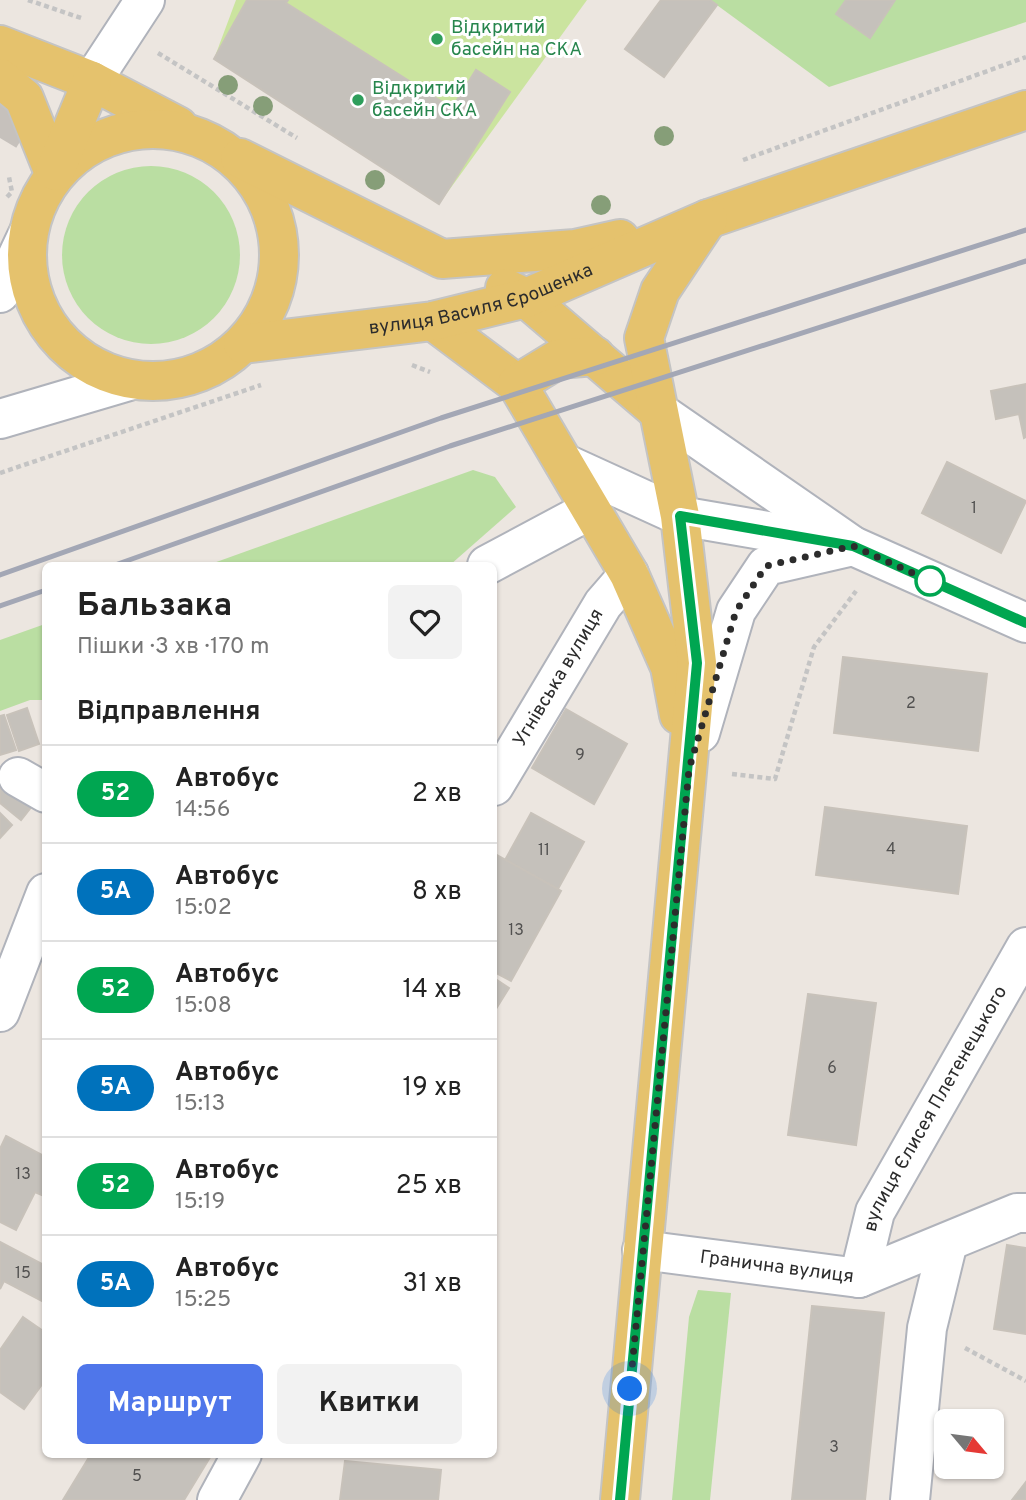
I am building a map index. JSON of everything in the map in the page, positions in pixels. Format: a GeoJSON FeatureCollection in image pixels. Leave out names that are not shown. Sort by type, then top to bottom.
{"type":"FeatureCollection","features":[{"type":"Feature","properties":{"kind":"main road"},"geometry":{"type":"LineString","coordinates":[[0,45],[92,81],[228,152]]}},
{"type":"Feature","properties":{"kind":"main road"},"geometry":{"type":"LineString","coordinates":[[0,78],[24,98],[54,173]]}},
{"type":"Feature","properties":{"kind":"main road"},"geometry":{"type":"LineString","coordinates":[[54,173],[92,81]]}},
{"type":"Feature","properties":{"kind":"main road","name":"вулиця Василя Єрошенка"},"geometry":{"type":"LineString","coordinates":[[243,344],[433,321],[526,298],[708,219],[1026,110]]}},
{"type":"Feature","properties":{"kind":"main road","name":"вулиця Василя Єрошенка"},"geometry":{"type":"LineString","coordinates":[[228,152],[253,177],[271,208],[279,243],[278,278],[266,312],[243,344],[210,368],[172,380],[132,380],[94,367],[62,344],[40,311],[27,273],[28,234],[36,208],[54,173],[86,148],[110,136],[135,129],[162,128],[198,138],[228,152],[442,259],[575,249],[708,219]]}},
{"type":"Feature","properties":{"kind":"main road"},"geometry":{"type":"LineString","coordinates":[[620,1500],[697,663],[680,516],[644,338],[660,291],[708,219]]}},
{"type":"Feature","properties":{"kind":"main road"},"geometry":{"type":"LineString","coordinates":[[442,259],[526,298],[659,411]]}},
{"type":"Feature","properties":{"kind":"main road"},"geometry":{"type":"LineString","coordinates":[[433,321],[517,384],[629,574],[670,667],[689,769]]}},
{"type":"Feature","properties":{"kind":"main road"},"geometry":{"type":"LineString","coordinates":[[517,384],[558,359],[595,356]]}},
{"type":"Feature","properties":{"kind":"street"},"geometry":{"type":"LineString","coordinates":[[92,81],[145,0]]}},
{"type":"Feature","properties":{"kind":"street","name":"вулиця Василя Єрошенка"},"geometry":{"type":"LineString","coordinates":[[0,293],[28,234]]}},
{"type":"Feature","properties":{"kind":"street","name":"вулиця Василя Єрошенка"},"geometry":{"type":"LineString","coordinates":[[0,419],[132,380]]}},
{"type":"Feature","properties":{"kind":"street"},"geometry":{"type":"LineString","coordinates":[[659,411],[853,546],[1026,623]]}},
{"type":"Feature","properties":{"kind":"street"},"geometry":{"type":"LineString","coordinates":[[564,463],[680,516],[853,546]]}},
{"type":"Feature","properties":{"kind":"street"},"geometry":{"type":"LineString","coordinates":[[493,562],[590,510]]}},
{"type":"Feature","properties":{"kind":"street"},"geometry":{"type":"LineString","coordinates":[[689,769],[736,611],[766,566],[853,546]]}},
{"type":"Feature","properties":{"kind":"street","name":"Угнівська вулиця"},"geometry":{"type":"LineString","coordinates":[[497,781],[603,604],[629,574]]}},
{"type":"Feature","properties":{"kind":"street"},"geometry":{"type":"LineString","coordinates":[[0,1012],[42,903]]}},
{"type":"Feature","properties":{"kind":"street","name":"вулиця Єлисея Плетенецького"},"geometry":{"type":"LineString","coordinates":[[859,1278],[875,1212],[1026,947]]}},
{"type":"Feature","properties":{"kind":"street","name":"Гранична вулиця"},"geometry":{"type":"LineString","coordinates":[[642,1250],[859,1278],[1017,1213],[1026,1213]]}},
{"type":"Feature","properties":{"kind":"street"},"geometry":{"type":"LineString","coordinates":[[910,1500],[927,1328],[948,1242]]}},
{"type":"Feature","properties":{"kind":"street"},"geometry":{"type":"LineString","coordinates":[[217,1500],[240,1458]]}},
{"type":"Feature","properties":{"kind":"path"},"geometry":{"type":"LineString","coordinates":[[29,0],[124,32],[299,139]]}},
{"type":"Feature","properties":{"kind":"path"},"geometry":{"type":"LineString","coordinates":[[740,162],[1026,57]]}},
{"type":"Feature","properties":{"kind":"path"},"geometry":{"type":"LineString","coordinates":[[406,363],[443,377]]}},
{"type":"Feature","properties":{"kind":"path"},"geometry":{"type":"LineString","coordinates":[[0,473],[264,385]]}},
{"type":"Feature","properties":{"kind":"path"},"geometry":{"type":"LineString","coordinates":[[732,774],[775,779],[814,647],[862,584]]}},
{"type":"Feature","properties":{"kind":"path"},"geometry":{"type":"LineString","coordinates":[[927,1328],[1026,1381]]}},
{"type":"Feature","properties":{"kind":"green space"},"geometry":{"type":"Polygon","coordinates":[[[236,0],[587,0],[439,204],[214,59],[236,0]]]}},
{"type":"Feature","properties":{"kind":"green space"},"geometry":{"type":"Polygon","coordinates":[[[710,0],[1026,0],[1026,22],[829,87],[710,0]]]}},
{"type":"Feature","properties":{"kind":"green space"},"geometry":{"type":"Polygon","coordinates":[[[151,166],[185,173],[214,192],[233,221],[240,255],[233,289],[214,318],[185,337],[151,344],[117,337],[88,318],[69,289],[62,255],[69,221],[88,192],[117,173],[151,166]]]}},
{"type":"Feature","properties":{"kind":"green space"},"geometry":{"type":"Polygon","coordinates":[[[473,470],[495,477],[516,507],[453,562],[216,562],[473,470]]]}},
{"type":"Feature","properties":{"kind":"green space"},"geometry":{"type":"Polygon","coordinates":[[[42,625],[42,700],[30,700],[0,711],[0,640],[42,625]]]}},
{"type":"Feature","properties":{"kind":"green space"},"geometry":{"type":"Polygon","coordinates":[[[698,1290],[731,1293],[710,1500],[672,1500],[689,1317],[698,1290]]]}},
{"type":"Feature","properties":{"kind":"building","name":"Відкритий басейн СКА"},"geometry":{"type":"Polygon","coordinates":[[[247,0],[288,0],[286,3],[452,108],[476,70],[510,92],[439,204],[214,59],[247,0]]]}},
{"type":"Feature","properties":{"kind":"building"},"geometry":{"type":"Polygon","coordinates":[[[661,0],[710,0],[717,5],[664,77],[625,49],[661,0]]]}},
{"type":"Feature","properties":{"kind":"building"},"geometry":{"type":"Polygon","coordinates":[[[846,0],[895,0],[870,38],[836,14],[846,0]]]}},
{"type":"Feature","properties":{"kind":"building"},"geometry":{"type":"Polygon","coordinates":[[[1026,384],[1024,438],[1019,414],[996,419],[991,391],[1026,384]]]}},
{"type":"Feature","properties":{"kind":"building"},"geometry":{"type":"Polygon","coordinates":[[[947,462],[1026,501],[1001,553],[922,513],[947,462]]]}},
{"type":"Feature","properties":{"kind":"building"},"geometry":{"type":"Polygon","coordinates":[[[843,657],[987,674],[978,751],[834,733],[843,657]]]}},
{"type":"Feature","properties":{"kind":"building"},"geometry":{"type":"Polygon","coordinates":[[[27,708],[39,744],[19,751],[7,715],[27,708]]]}},
{"type":"Feature","properties":{"kind":"building"},"geometry":{"type":"Polygon","coordinates":[[[566,709],[627,744],[594,804],[532,768],[566,709]]]}},
{"type":"Feature","properties":{"kind":"building"},"geometry":{"type":"Polygon","coordinates":[[[4,715],[16,750],[0,755],[0,716],[4,715]]]}},
{"type":"Feature","properties":{"kind":"building"},"geometry":{"type":"Polygon","coordinates":[[[0,778],[36,801],[21,820],[0,803],[0,778]]]}},
{"type":"Feature","properties":{"kind":"building"},"geometry":{"type":"Polygon","coordinates":[[[825,807],[967,826],[958,894],[816,875],[825,807]]]}},
{"type":"Feature","properties":{"kind":"building"},"geometry":{"type":"Polygon","coordinates":[[[0,813],[12,825],[0,838],[0,813]]]}},
{"type":"Feature","properties":{"kind":"building"},"geometry":{"type":"Polygon","coordinates":[[[531,813],[584,842],[558,889],[505,860],[531,813]]]}},
{"type":"Feature","properties":{"kind":"building"},"geometry":{"type":"Polygon","coordinates":[[[497,855],[561,891],[511,981],[497,974],[497,855]]]}},
{"type":"Feature","properties":{"kind":"building"},"geometry":{"type":"Polygon","coordinates":[[[497,980],[509,988],[497,1007],[497,980]]]}},
{"type":"Feature","properties":{"kind":"building"},"geometry":{"type":"Polygon","coordinates":[[[808,994],[876,1003],[856,1145],[788,1135],[808,994]]]}},
{"type":"Feature","properties":{"kind":"building"},"geometry":{"type":"Polygon","coordinates":[[[6,1136],[42,1155],[42,1195],[35,1192],[16,1230],[0,1222],[0,1149],[6,1136]]]}},
{"type":"Feature","properties":{"kind":"building"},"geometry":{"type":"Polygon","coordinates":[[[0,1242],[42,1264],[42,1301],[4,1281],[0,1289],[0,1242]]]}},
{"type":"Feature","properties":{"kind":"building"},"geometry":{"type":"Polygon","coordinates":[[[1007,1245],[1026,1248],[1026,1334],[994,1329],[1007,1245]]]}},
{"type":"Feature","properties":{"kind":"building"},"geometry":{"type":"Polygon","coordinates":[[[812,1306],[884,1313],[865,1500],[792,1500],[812,1306]]]}},
{"type":"Feature","properties":{"kind":"building"},"geometry":{"type":"Polygon","coordinates":[[[23,1317],[42,1330],[42,1384],[24,1409],[0,1392],[0,1350],[23,1317]]]}},
{"type":"Feature","properties":{"kind":"building"},"geometry":{"type":"Polygon","coordinates":[[[89,1458],[210,1458],[184,1500],[63,1500],[89,1458]]]}},
{"type":"Feature","properties":{"kind":"building"},"geometry":{"type":"Polygon","coordinates":[[[345,1461],[441,1470],[438,1500],[340,1500],[345,1461]]]}},
{"type":"Feature","properties":{"kind":"building"},"geometry":{"type":"Polygon","coordinates":[[[1026,1482],[1026,1500],[1012,1500],[1026,1482]]]}},
{"type":"Feature","properties":{"kind":"tunnel"},"geometry":{"type":"LineString","coordinates":[[0,138],[24,98]]}},
{"type":"Feature","properties":{"kind":"railway"},"geometry":{"type":"LineString","coordinates":[[0,575],[441,418],[1026,230]]}},
{"type":"Feature","properties":{"kind":"railway"},"geometry":{"type":"LineString","coordinates":[[123,562],[450,446],[1026,261]]}},
{"type":"Feature","properties":{"kind":"railway"},"geometry":{"type":"LineString","coordinates":[[0,606],[42,591]]}},
{"type":"Feature","properties":{"kind":"bus line","name":"52"},"geometry":{"type":"LineString","coordinates":[[620,1500],[697,663],[680,516],[853,546],[1026,623]]}},
{"type":"Feature","properties":{"kind":"place","name":"Відкритий басейн на СКА"},"geometry":{"type":"Point","coordinates":[437,39]}},
{"type":"Feature","properties":{"kind":"place","name":"Відкритий басейн СКА"},"geometry":{"type":"Point","coordinates":[358,100]}},
{"type":"Feature","properties":{"kind":"route"},"geometry":{"type":"LineString","coordinates":[[630,1389],[689,769],[736,611],[766,566],[853,546],[937,584],[930,581]]}}]}
